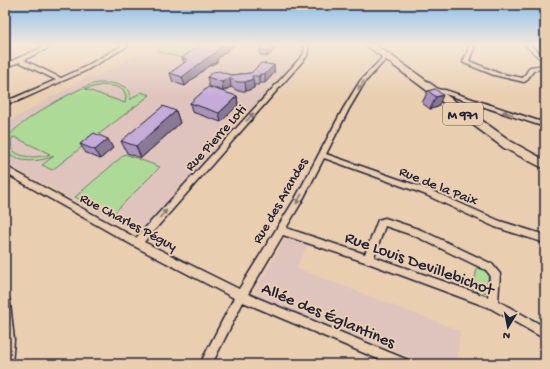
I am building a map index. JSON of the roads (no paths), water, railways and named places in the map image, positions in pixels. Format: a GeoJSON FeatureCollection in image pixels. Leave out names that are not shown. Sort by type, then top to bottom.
{"type":"FeatureCollection","features":[{"type":"Feature","properties":{"kind":"main road","name":"M 971"},"geometry":{"type":"LineString","coordinates":[[395,62],[508,145],[545,165]]}},
{"type":"Feature","properties":{"kind":"street"},"geometry":{"type":"LineString","coordinates":[[5,66],[14,62]]}},
{"type":"Feature","properties":{"kind":"street"},"geometry":{"type":"LineString","coordinates":[[25,62],[61,80]]}},
{"type":"Feature","properties":{"kind":"street"},"geometry":{"type":"LineString","coordinates":[[5,102],[16,100],[96,62]]}},
{"type":"Feature","properties":{"kind":"street","name":"Rue Pierre Loti"},"geometry":{"type":"LineString","coordinates":[[137,243],[299,62]]}},
{"type":"Feature","properties":{"kind":"street","name":"Rue des Arandes"},"geometry":{"type":"LineString","coordinates":[[206,364],[241,296],[280,230],[346,109],[363,81],[380,62]]}},
{"type":"Feature","properties":{"kind":"street"},"geometry":{"type":"LineString","coordinates":[[469,62],[496,74],[522,80],[524,80],[532,68],[545,67]]}},
{"type":"Feature","properties":{"kind":"street"},"geometry":{"type":"LineString","coordinates":[[434,91],[443,91],[545,125]]}},
{"type":"Feature","properties":{"kind":"street","name":"Rue de la Paix"},"geometry":{"type":"LineString","coordinates":[[322,155],[427,192],[498,224],[545,239]]}},
{"type":"Feature","properties":{"kind":"street","name":"Rue Charles Péguy"},"geometry":{"type":"LineString","coordinates":[[5,169],[137,243],[241,296]]}},
{"type":"Feature","properties":{"kind":"street"},"geometry":{"type":"LineString","coordinates":[[368,259],[381,223],[385,222],[411,231],[489,268],[495,274],[493,304]]}},
{"type":"Feature","properties":{"kind":"street","name":"Rue Louis Devillebichot"},"geometry":{"type":"LineString","coordinates":[[280,230],[368,259],[493,304],[545,333]]}},
{"type":"Feature","properties":{"kind":"street","name":"Allée des Églantines"},"geometry":{"type":"LineString","coordinates":[[241,296],[404,364]]}},
{"type":"Feature","properties":{"kind":"street"},"geometry":{"type":"LineString","coordinates":[[5,303],[8,340],[6,364]]}}]}
